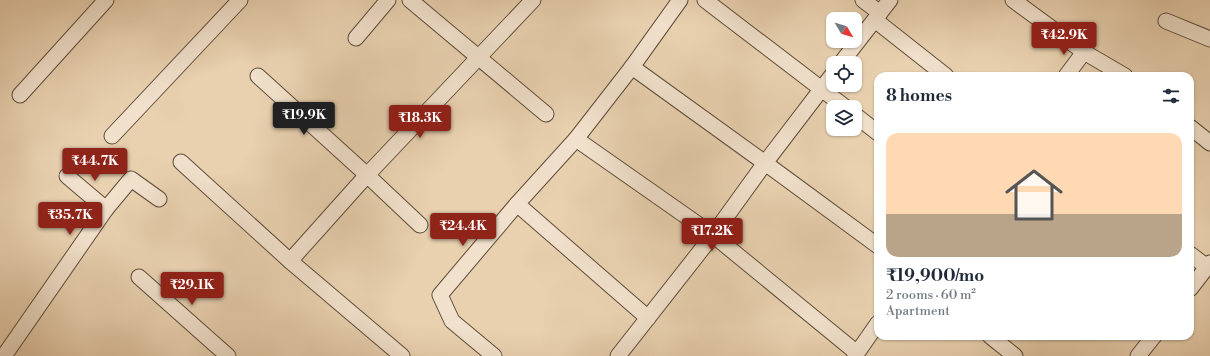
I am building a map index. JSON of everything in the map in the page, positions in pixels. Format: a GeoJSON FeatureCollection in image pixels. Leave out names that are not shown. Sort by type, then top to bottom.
{"type":"FeatureCollection","features":[{"type":"Feature","properties":{"kind":"street"},"geometry":{"type":"LineString","coordinates":[[20,95],[106,0]]}},
{"type":"Feature","properties":{"kind":"street"},"geometry":{"type":"LineString","coordinates":[[112,136],[240,0]]}},
{"type":"Feature","properties":{"kind":"street"},"geometry":{"type":"LineString","coordinates":[[356,38],[388,0]]}},
{"type":"Feature","properties":{"kind":"street"},"geometry":{"type":"LineString","coordinates":[[410,0],[546,114]]}},
{"type":"Feature","properties":{"kind":"street"},"geometry":{"type":"LineString","coordinates":[[290,261],[367,175],[533,0]]}},
{"type":"Feature","properties":{"kind":"street"},"geometry":{"type":"LineString","coordinates":[[494,356],[452,321],[440,295],[517,204],[576,139],[632,67],[680,0]]}},
{"type":"Feature","properties":{"kind":"street"},"geometry":{"type":"LineString","coordinates":[[705,0],[836,100]]}},
{"type":"Feature","properties":{"kind":"street"},"geometry":{"type":"LineString","coordinates":[[863,0],[878,17],[941,72]]}},
{"type":"Feature","properties":{"kind":"street"},"geometry":{"type":"LineString","coordinates":[[847,56],[890,0]]}},
{"type":"Feature","properties":{"kind":"street"},"geometry":{"type":"LineString","coordinates":[[1013,0],[1084,52],[1118,72]]}},
{"type":"Feature","properties":{"kind":"street"},"geometry":{"type":"LineString","coordinates":[[1166,21],[1210,39]]}},
{"type":"Feature","properties":{"kind":"street"},"geometry":{"type":"LineString","coordinates":[[1069,72],[1084,52]]}},
{"type":"Feature","properties":{"kind":"street"},"geometry":{"type":"LineString","coordinates":[[632,67],[874,243]]}},
{"type":"Feature","properties":{"kind":"street"},"geometry":{"type":"LineString","coordinates":[[258,76],[420,225]]}},
{"type":"Feature","properties":{"kind":"street"},"geometry":{"type":"LineString","coordinates":[[618,356],[713,235],[826,83]]}},
{"type":"Feature","properties":{"kind":"street"},"geometry":{"type":"LineString","coordinates":[[862,120],[874,130]]}},
{"type":"Feature","properties":{"kind":"street"},"geometry":{"type":"LineString","coordinates":[[1194,130],[1210,143]]}},
{"type":"Feature","properties":{"kind":"street"},"geometry":{"type":"LineString","coordinates":[[576,139],[713,235],[856,354],[874,329]]}},
{"type":"Feature","properties":{"kind":"street"},"geometry":{"type":"LineString","coordinates":[[181,162],[290,261],[402,356]]}},
{"type":"Feature","properties":{"kind":"street"},"geometry":{"type":"LineString","coordinates":[[67,176],[106,208]]}},
{"type":"Feature","properties":{"kind":"street"},"geometry":{"type":"LineString","coordinates":[[4,356],[106,208],[131,179],[159,199]]}},
{"type":"Feature","properties":{"kind":"street"},"geometry":{"type":"LineString","coordinates":[[517,204],[648,318]]}},
{"type":"Feature","properties":{"kind":"street"},"geometry":{"type":"LineString","coordinates":[[1194,256],[1208,265],[1194,284]]}},
{"type":"Feature","properties":{"kind":"street"},"geometry":{"type":"LineString","coordinates":[[139,276],[228,356]]}},
{"type":"Feature","properties":{"kind":"street"},"geometry":{"type":"LineString","coordinates":[[995,340],[1015,356]]}},
{"type":"Feature","properties":{"kind":"street"},"geometry":{"type":"LineString","coordinates":[[1138,356],[1148,340]]}}]}
